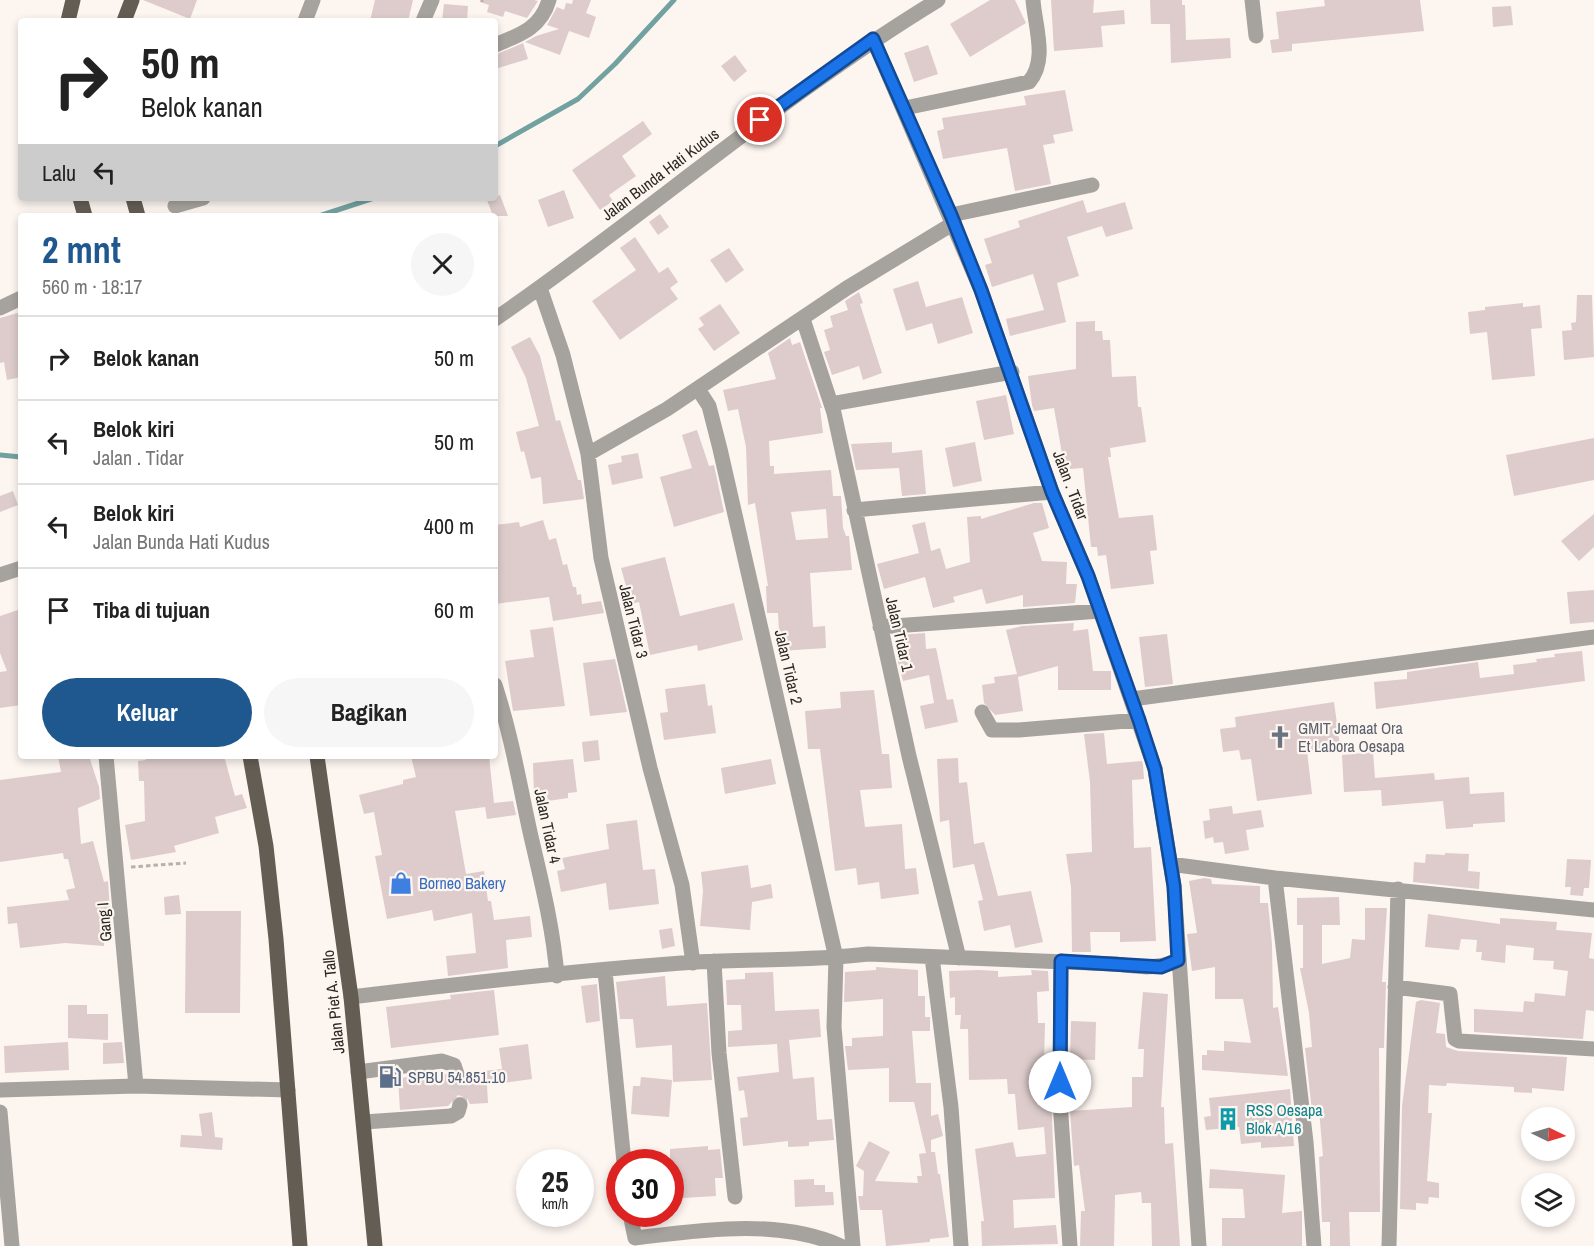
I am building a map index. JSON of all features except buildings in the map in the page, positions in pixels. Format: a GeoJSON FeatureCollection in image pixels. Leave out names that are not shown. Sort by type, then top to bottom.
{"type":"FeatureCollection","features":[{"type":"Feature","properties":{"kind":"main road"},"geometry":{"type":"LineString","coordinates":[[69,18],[73,0]]}},
{"type":"Feature","properties":{"kind":"main road"},"geometry":{"type":"LineString","coordinates":[[125,18],[132,0]]}},
{"type":"Feature","properties":{"kind":"main road"},"geometry":{"type":"LineString","coordinates":[[251,759],[266,846],[300,1246]]}},
{"type":"Feature","properties":{"kind":"main road","name":"Jalan Piet A. Tallo"},"geometry":{"type":"LineString","coordinates":[[317,759],[351,997],[375,1246]]}},
{"type":"Feature","properties":{"kind":"street"},"geometry":{"type":"LineString","coordinates":[[306,18],[313,0]]}},
{"type":"Feature","properties":{"kind":"street"},"geometry":{"type":"LineString","coordinates":[[424,18],[432,0]]}},
{"type":"Feature","properties":{"kind":"street"},"geometry":{"type":"LineString","coordinates":[[498,44],[535,27],[547,9],[549,0]]}},
{"type":"Feature","properties":{"kind":"street","name":"Jalan Bunda Hati Kudus"},"geometry":{"type":"LineString","coordinates":[[498,318],[778,106],[873,39],[938,0]]}},
{"type":"Feature","properties":{"kind":"street"},"geometry":{"type":"LineString","coordinates":[[905,108],[1029,82],[1036,74],[1040,56],[1033,0]]}},
{"type":"Feature","properties":{"kind":"street"},"geometry":{"type":"LineString","coordinates":[[1252,0],[1256,36]]}},
{"type":"Feature","properties":{"kind":"street","name":"Jalan . Tidar"},"geometry":{"type":"LineString","coordinates":[[873,39],[882,64],[905,108],[952,219],[1012,372],[1052,492],[1088,576],[1155,769],[1170,864],[1196,1171],[1199,1246]]}},
{"type":"Feature","properties":{"kind":"street"},"geometry":{"type":"LineString","coordinates":[[588,454],[698,389],[952,219],[1092,185]]}},
{"type":"Feature","properties":{"kind":"street"},"geometry":{"type":"LineString","coordinates":[[175,206],[192,201]]}},
{"type":"Feature","properties":{"kind":"street","name":"Jalan Tidar 3"},"geometry":{"type":"LineString","coordinates":[[540,288],[563,356],[588,454],[602,558],[650,768],[682,885],[693,963]]}},
{"type":"Feature","properties":{"kind":"street"},"geometry":{"type":"LineString","coordinates":[[0,308],[18,299]]}},
{"type":"Feature","properties":{"kind":"street","name":"Jalan Tidar 1"},"geometry":{"type":"LineString","coordinates":[[803,319],[831,404],[880,627],[959,958]]}},
{"type":"Feature","properties":{"kind":"street"},"geometry":{"type":"LineString","coordinates":[[831,404],[1012,372]]}},
{"type":"Feature","properties":{"kind":"street","name":"Jalan Tidar 2"},"geometry":{"type":"LineString","coordinates":[[698,389],[709,406],[720,449],[836,958],[834,1027],[853,1246]]}},
{"type":"Feature","properties":{"kind":"street"},"geometry":{"type":"LineString","coordinates":[[854,510],[1052,492]]}},
{"type":"Feature","properties":{"kind":"street"},"geometry":{"type":"LineString","coordinates":[[0,575],[18,569]]}},
{"type":"Feature","properties":{"kind":"street"},"geometry":{"type":"LineString","coordinates":[[880,627],[1100,611]]}},
{"type":"Feature","properties":{"kind":"street"},"geometry":{"type":"LineString","coordinates":[[1132,699],[1594,637]]}},
{"type":"Feature","properties":{"kind":"street","name":"Jalan Tidar 4"},"geometry":{"type":"LineString","coordinates":[[498,695],[519,768],[529,829],[554,934],[557,976]]}},
{"type":"Feature","properties":{"kind":"street"},"geometry":{"type":"LineString","coordinates":[[982,712],[992,729],[1020,730],[1139,720]]}},
{"type":"Feature","properties":{"kind":"street","name":"Gang I"},"geometry":{"type":"LineString","coordinates":[[106,759],[136,1086]]}},
{"type":"Feature","properties":{"kind":"street"},"geometry":{"type":"LineString","coordinates":[[1170,864],[1275,878],[1594,910]]}},
{"type":"Feature","properties":{"kind":"street"},"geometry":{"type":"LineString","coordinates":[[1275,878],[1306,1142],[1314,1246]]}},
{"type":"Feature","properties":{"kind":"street"},"geometry":{"type":"LineString","coordinates":[[1389,1246],[1398,889]]}},
{"type":"Feature","properties":{"kind":"street"},"geometry":{"type":"LineString","coordinates":[[351,997],[693,963],[836,958],[868,954],[1161,967],[1178,960]]}},
{"type":"Feature","properties":{"kind":"street"},"geometry":{"type":"LineString","coordinates":[[932,957],[951,1107],[961,1246]]}},
{"type":"Feature","properties":{"kind":"street"},"geometry":{"type":"LineString","coordinates":[[1061,961],[1060,1102],[1070,1246]]}},
{"type":"Feature","properties":{"kind":"street"},"geometry":{"type":"LineString","coordinates":[[714,962],[719,1053],[735,1197]]}},
{"type":"Feature","properties":{"kind":"street"},"geometry":{"type":"LineString","coordinates":[[605,971],[623,1149]]}},
{"type":"Feature","properties":{"kind":"street"},"geometry":{"type":"LineString","coordinates":[[1395,987],[1450,994],[1453,1030],[1455,1039],[1459,1041],[1594,1049]]}},
{"type":"Feature","properties":{"kind":"street"},"geometry":{"type":"LineString","coordinates":[[358,1072],[442,1061],[454,1065],[457,1074]]}},
{"type":"Feature","properties":{"kind":"street"},"geometry":{"type":"LineString","coordinates":[[0,1090],[136,1086],[288,1090]]}},
{"type":"Feature","properties":{"kind":"street"},"geometry":{"type":"LineString","coordinates":[[363,1122],[451,1116],[458,1112],[460,1105]]}},
{"type":"Feature","properties":{"kind":"street"},"geometry":{"type":"LineString","coordinates":[[0,1112],[12,1246]]}},
{"type":"Feature","properties":{"kind":"street"},"geometry":{"type":"LineString","coordinates":[[632,1227],[634,1238],[695,1231],[773,1230],[804,1232],[840,1246]]}},
{"type":"Feature","properties":{"kind":"path"},"geometry":{"type":"LineString","coordinates":[[117,870],[150,864],[186,863]]}},
{"type":"Feature","properties":{"kind":"waterway"},"geometry":{"type":"LineString","coordinates":[[498,144],[578,99],[615,64],[674,0]]}},
{"type":"Feature","properties":{"kind":"waterway"},"geometry":{"type":"LineString","coordinates":[[328,213],[365,201]]}},
{"type":"Feature","properties":{"kind":"waterway"},"geometry":{"type":"LineString","coordinates":[[0,455],[18,457]]}},
{"type":"Feature","properties":{"kind":"tunnel"},"geometry":{"type":"LineString","coordinates":[[457,1074],[460,1105]]}},
{"type":"Feature","properties":{"kind":"place","name":"GMIT Jemaat Ora Et Labora Oesapa"},"geometry":{"type":"Point","coordinates":[1280,737]}},
{"type":"Feature","properties":{"kind":"place","name":"Borneo Bakery"},"geometry":{"type":"Point","coordinates":[401,883]}},
{"type":"Feature","properties":{"kind":"place","name":"SPBU 54.851.10"},"geometry":{"type":"Point","coordinates":[390,1077]}},
{"type":"Feature","properties":{"kind":"place","name":"RSS Oesapa Blok A/16"},"geometry":{"type":"Point","coordinates":[1228,1119]}},
{"type":"Feature","properties":{"kind":"route"},"geometry":{"type":"LineString","coordinates":[[760,120],[873,39],[882,64],[905,108],[981,290],[1012,372],[1052,492],[1088,576],[1155,769],[1174,886],[1178,960],[1161,967],[1061,961],[1060,1082]]}}]}
